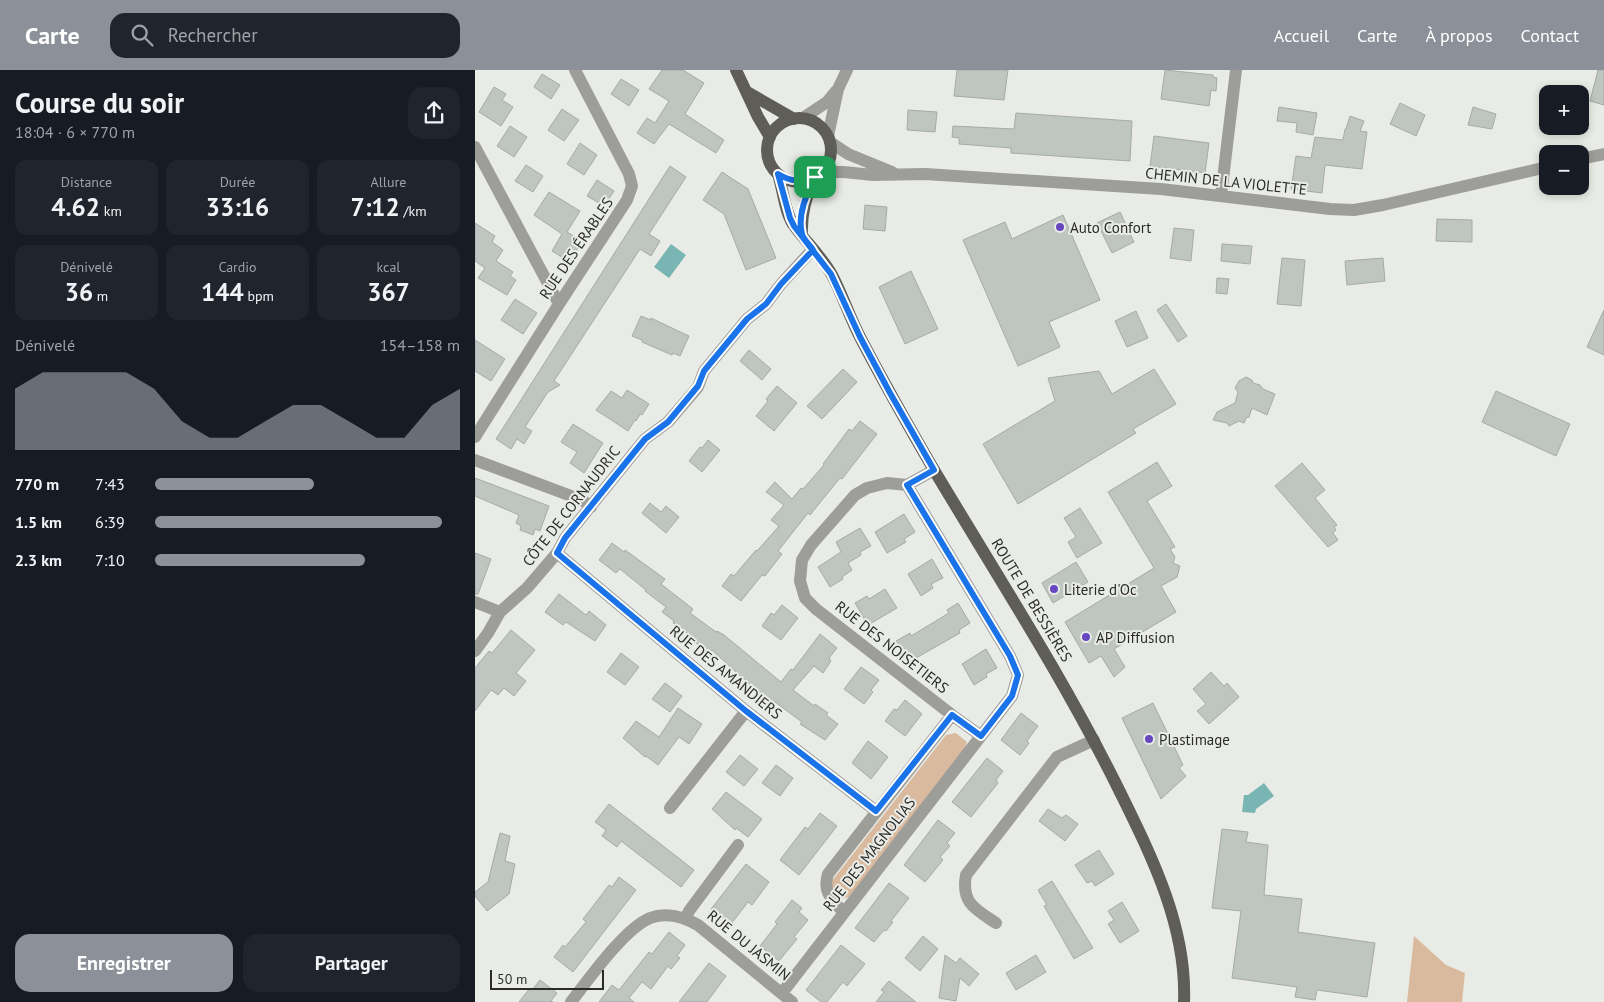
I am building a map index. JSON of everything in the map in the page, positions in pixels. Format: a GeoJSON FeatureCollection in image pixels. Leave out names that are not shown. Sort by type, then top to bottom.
{"type":"FeatureCollection","features":[{"type":"Feature","properties":{"kind":"main road"},"geometry":{"type":"LineString","coordinates":[[736,70],[758,117],[770,137]]}},
{"type":"Feature","properties":{"kind":"main road"},"geometry":{"type":"LineString","coordinates":[[747,92],[798,118],[815,122],[829,139],[830,158],[818,174],[805,199],[801,218],[802,235]]}},
{"type":"Feature","properties":{"kind":"main road"},"geometry":{"type":"LineString","coordinates":[[798,118],[779,125],[770,137],[767,149],[768,155],[778,174],[793,181],[807,180],[818,174]]}},
{"type":"Feature","properties":{"kind":"main road","name":"ROUTE DE BESSIÈRES"},"geometry":{"type":"LineString","coordinates":[[778,174],[794,226],[831,274],[860,337],[890,393],[1095,740],[1136,825],[1169,906],[1177,931],[1185,984],[1184,1002]]}},
{"type":"Feature","properties":{"kind":"street","name":"RUE DES ÉRABLES"},"geometry":{"type":"LineString","coordinates":[[477,426],[627,200],[632,186],[629,174],[575,70]]}},
{"type":"Feature","properties":{"kind":"street"},"geometry":{"type":"LineString","coordinates":[[798,118],[827,102],[838,89],[847,70]]}},
{"type":"Feature","properties":{"kind":"street"},"geometry":{"type":"LineString","coordinates":[[1221,196],[1236,70]]}},
{"type":"Feature","properties":{"kind":"street"},"geometry":{"type":"LineString","coordinates":[[829,139],[838,89]]}},
{"type":"Feature","properties":{"kind":"street","name":"CHEMIN DE LA VIOLETTE"},"geometry":{"type":"LineString","coordinates":[[829,139],[848,154],[897,174]]}},
{"type":"Feature","properties":{"kind":"street"},"geometry":{"type":"LineString","coordinates":[[475,147],[559,304]]}},
{"type":"Feature","properties":{"kind":"street"},"geometry":{"type":"LineString","coordinates":[[1589,157],[1604,154]]}},
{"type":"Feature","properties":{"kind":"street","name":"CHEMIN DE LA VIOLETTE"},"geometry":{"type":"LineString","coordinates":[[818,174],[844,172],[873,175],[897,174],[1161,189],[1330,209],[1354,210],[1539,169]]}},
{"type":"Feature","properties":{"kind":"street","name":"CÔTE DE CORNAUDRIC"},"geometry":{"type":"LineString","coordinates":[[475,651],[501,612],[527,588],[557,553],[565,538],[645,439],[668,422],[698,386],[704,371],[747,319],[766,304],[781,284],[813,250]]}},
{"type":"Feature","properties":{"kind":"street"},"geometry":{"type":"LineString","coordinates":[[475,460],[582,500],[591,507]]}},
{"type":"Feature","properties":{"kind":"street","name":"RUE DES NOISETIERS"},"geometry":{"type":"LineString","coordinates":[[844,914],[827,893],[825,884],[828,874],[952,715],[816,609],[805,598],[800,581],[802,560],[811,545],[855,495],[867,488],[887,484],[907,485],[934,470]]}},
{"type":"Feature","properties":{"kind":"street","name":"RUE DES MAGNOLIAS"},"geometry":{"type":"LineString","coordinates":[[783,993],[1012,696],[1018,675],[1010,656],[907,485]]}},
{"type":"Feature","properties":{"kind":"street","name":"RUE DES AMANDIERS"},"geometry":{"type":"LineString","coordinates":[[557,553],[746,711],[876,811]]}},
{"type":"Feature","properties":{"kind":"street"},"geometry":{"type":"LineString","coordinates":[[475,602],[501,612]]}},
{"type":"Feature","properties":{"kind":"street"},"geometry":{"type":"LineString","coordinates":[[670,808],[746,711]]}},
{"type":"Feature","properties":{"kind":"street"},"geometry":{"type":"LineString","coordinates":[[952,715],[981,736]]}},
{"type":"Feature","properties":{"kind":"street"},"geometry":{"type":"LineString","coordinates":[[996,923],[973,908],[963,889],[966,875],[1057,757],[1095,740]]}},
{"type":"Feature","properties":{"kind":"street"},"geometry":{"type":"LineString","coordinates":[[686,918],[689,911],[738,845]]}},
{"type":"Feature","properties":{"kind":"street","name":"RUE DU JASMIN"},"geometry":{"type":"LineString","coordinates":[[571,1002],[603,961],[635,927],[650,918],[663,915],[686,918],[698,925],[793,1002]]}},
{"type":"Feature","properties":{"kind":"shaded area"},"geometry":{"type":"Polygon","coordinates":[[[956,733],[967,742],[964,751],[854,895],[843,899],[832,891],[831,882],[946,735],[956,733]]]}},
{"type":"Feature","properties":{"kind":"shaded area"},"geometry":{"type":"Polygon","coordinates":[[[1414,936],[1446,965],[1465,973],[1462,1002],[1407,1002],[1414,936]]]}},
{"type":"Feature","properties":{"kind":"water"},"geometry":{"type":"Polygon","coordinates":[[[671,244],[686,255],[669,278],[654,267],[671,244]]]}},
{"type":"Feature","properties":{"kind":"water"},"geometry":{"type":"Polygon","coordinates":[[[1264,783],[1274,796],[1256,809],[1255,813],[1242,812],[1244,795],[1248,795],[1264,783]]]}},
{"type":"Feature","properties":{"kind":"building"},"geometry":{"type":"Polygon","coordinates":[[[662,70],[683,70],[704,83],[685,114],[724,140],[716,153],[669,124],[654,144],[637,133],[647,118],[655,123],[669,101],[649,89],[662,70]]]}},
{"type":"Feature","properties":{"kind":"building"},"geometry":{"type":"Polygon","coordinates":[[[957,70],[1008,70],[1004,100],[954,96],[957,70]]]}},
{"type":"Feature","properties":{"kind":"building"},"geometry":{"type":"Polygon","coordinates":[[[1165,70],[1213,75],[1213,77],[1217,78],[1216,91],[1211,90],[1209,106],[1161,99],[1165,70]]]}},
{"type":"Feature","properties":{"kind":"building"},"geometry":{"type":"Polygon","coordinates":[[[1598,70],[1604,70],[1604,105],[1590,101],[1598,70]]]}},
{"type":"Feature","properties":{"kind":"building"},"geometry":{"type":"Polygon","coordinates":[[[542,74],[560,85],[551,99],[534,87],[542,74]]]}},
{"type":"Feature","properties":{"kind":"building"},"geometry":{"type":"Polygon","coordinates":[[[621,79],[639,90],[629,106],[611,94],[621,79]]]}},
{"type":"Feature","properties":{"kind":"building"},"geometry":{"type":"Polygon","coordinates":[[[494,87],[506,94],[502,100],[513,107],[501,126],[479,112],[494,87]]]}},
{"type":"Feature","properties":{"kind":"building"},"geometry":{"type":"Polygon","coordinates":[[[1400,103],[1425,115],[1416,136],[1390,124],[1400,103]]]}},
{"type":"Feature","properties":{"kind":"building"},"geometry":{"type":"Polygon","coordinates":[[[1279,107],[1317,113],[1313,135],[1296,132],[1297,123],[1277,121],[1279,107]]]}},
{"type":"Feature","properties":{"kind":"building"},"geometry":{"type":"Polygon","coordinates":[[[1473,107],[1496,114],[1492,129],[1468,125],[1473,107]]]}},
{"type":"Feature","properties":{"kind":"building"},"geometry":{"type":"Polygon","coordinates":[[[562,109],[579,120],[564,141],[548,130],[562,109]]]}},
{"type":"Feature","properties":{"kind":"building"},"geometry":{"type":"Polygon","coordinates":[[[908,110],[937,112],[935,132],[907,130],[908,110]]]}},
{"type":"Feature","properties":{"kind":"building"},"geometry":{"type":"Polygon","coordinates":[[[1016,113],[1132,121],[1130,161],[1011,153],[1011,148],[959,144],[959,138],[952,137],[953,126],[1014,129],[1016,113]]]}},
{"type":"Feature","properties":{"kind":"building"},"geometry":{"type":"Polygon","coordinates":[[[1350,116],[1364,121],[1360,131],[1367,132],[1362,169],[1325,165],[1322,193],[1291,189],[1296,156],[1311,158],[1315,137],[1343,140],[1350,116]]]}},
{"type":"Feature","properties":{"kind":"building"},"geometry":{"type":"Polygon","coordinates":[[[510,126],[527,137],[514,157],[497,146],[510,126]]]}},
{"type":"Feature","properties":{"kind":"building"},"geometry":{"type":"Polygon","coordinates":[[[1154,136],[1209,143],[1205,173],[1150,166],[1154,136]]]}},
{"type":"Feature","properties":{"kind":"building"},"geometry":{"type":"Polygon","coordinates":[[[580,143],[597,155],[584,175],[567,164],[580,143]]]}},
{"type":"Feature","properties":{"kind":"building"},"geometry":{"type":"Polygon","coordinates":[[[526,165],[543,176],[533,192],[515,181],[526,165]]]}},
{"type":"Feature","properties":{"kind":"building"},"geometry":{"type":"Polygon","coordinates":[[[670,166],[686,177],[649,234],[660,241],[651,256],[640,249],[554,381],[560,385],[548,392],[525,427],[532,431],[524,444],[517,439],[511,449],[496,439],[670,166]]]}},
{"type":"Feature","properties":{"kind":"building"},"geometry":{"type":"Polygon","coordinates":[[[722,172],[748,189],[776,258],[746,270],[724,214],[703,200],[722,172]]]}},
{"type":"Feature","properties":{"kind":"building"},"geometry":{"type":"Polygon","coordinates":[[[597,180],[614,191],[604,206],[587,196],[597,180]]]}},
{"type":"Feature","properties":{"kind":"building"},"geometry":{"type":"Polygon","coordinates":[[[549,192],[580,211],[567,232],[582,241],[570,262],[552,251],[562,234],[534,215],[549,192]]]}},
{"type":"Feature","properties":{"kind":"building"},"geometry":{"type":"Polygon","coordinates":[[[865,205],[887,207],[885,231],[863,229],[865,205]]]}},
{"type":"Feature","properties":{"kind":"building"},"geometry":{"type":"Polygon","coordinates":[[[1120,212],[1134,242],[1112,253],[1097,223],[1120,212]]]}},
{"type":"Feature","properties":{"kind":"building"},"geometry":{"type":"Polygon","coordinates":[[[1063,215],[1100,300],[1049,322],[1060,347],[1018,366],[963,240],[1005,222],[1012,239],[1063,215]]]}},
{"type":"Feature","properties":{"kind":"building"},"geometry":{"type":"Polygon","coordinates":[[[1437,219],[1472,220],[1472,242],[1436,241],[1437,219]]]}},
{"type":"Feature","properties":{"kind":"building"},"geometry":{"type":"Polygon","coordinates":[[[475,223],[495,236],[492,242],[503,250],[496,261],[513,272],[510,276],[516,280],[507,295],[478,278],[485,268],[475,261],[475,223]]]}},
{"type":"Feature","properties":{"kind":"building"},"geometry":{"type":"Polygon","coordinates":[[[1174,228],[1194,230],[1191,261],[1170,258],[1174,228]]]}},
{"type":"Feature","properties":{"kind":"building"},"geometry":{"type":"Polygon","coordinates":[[[1222,244],[1252,246],[1250,264],[1221,261],[1222,244]]]}},
{"type":"Feature","properties":{"kind":"building"},"geometry":{"type":"Polygon","coordinates":[[[1282,258],[1305,260],[1301,306],[1277,304],[1282,258]]]}},
{"type":"Feature","properties":{"kind":"building"},"geometry":{"type":"Polygon","coordinates":[[[1383,258],[1385,281],[1347,285],[1345,261],[1383,258]]]}},
{"type":"Feature","properties":{"kind":"building"},"geometry":{"type":"Polygon","coordinates":[[[911,271],[938,329],[905,344],[879,287],[911,271]]]}},
{"type":"Feature","properties":{"kind":"building"},"geometry":{"type":"Polygon","coordinates":[[[1217,278],[1229,279],[1227,294],[1216,293],[1217,278]]]}},
{"type":"Feature","properties":{"kind":"building"},"geometry":{"type":"Polygon","coordinates":[[[515,299],[537,313],[523,334],[501,320],[515,299]]]}},
{"type":"Feature","properties":{"kind":"building"},"geometry":{"type":"Polygon","coordinates":[[[1166,304],[1187,336],[1178,342],[1157,310],[1166,304]]]}},
{"type":"Feature","properties":{"kind":"building"},"geometry":{"type":"Polygon","coordinates":[[[1604,310],[1604,355],[1587,347],[1604,310]]]}},
{"type":"Feature","properties":{"kind":"building"},"geometry":{"type":"Polygon","coordinates":[[[1136,311],[1148,338],[1127,347],[1115,321],[1136,311]]]}},
{"type":"Feature","properties":{"kind":"building"},"geometry":{"type":"Polygon","coordinates":[[[641,316],[651,320],[651,318],[689,336],[680,356],[673,353],[672,355],[632,336],[641,316]]]}},
{"type":"Feature","properties":{"kind":"building"},"geometry":{"type":"Polygon","coordinates":[[[475,340],[505,359],[491,381],[475,371],[475,340]]]}},
{"type":"Feature","properties":{"kind":"building"},"geometry":{"type":"Polygon","coordinates":[[[749,350],[771,369],[762,380],[740,361],[749,350]]]}},
{"type":"Feature","properties":{"kind":"building"},"geometry":{"type":"Polygon","coordinates":[[[843,369],[857,382],[822,419],[807,406],[843,369]]]}},
{"type":"Feature","properties":{"kind":"building"},"geometry":{"type":"Polygon","coordinates":[[[1154,369],[1176,404],[1133,429],[1136,433],[1018,504],[983,444],[1055,401],[1048,378],[1099,371],[1112,394],[1154,369]]]}},
{"type":"Feature","properties":{"kind":"building"},"geometry":{"type":"Polygon","coordinates":[[[1246,377],[1252,380],[1253,383],[1260,385],[1263,389],[1275,394],[1267,415],[1252,408],[1249,417],[1246,418],[1244,423],[1239,421],[1229,426],[1227,423],[1213,420],[1217,412],[1235,403],[1238,392],[1235,388],[1239,381],[1246,377]]]}},
{"type":"Feature","properties":{"kind":"building"},"geometry":{"type":"Polygon","coordinates":[[[777,386],[797,403],[774,431],[756,416],[768,401],[766,399],[777,386]]]}},
{"type":"Feature","properties":{"kind":"building"},"geometry":{"type":"Polygon","coordinates":[[[627,390],[649,404],[628,431],[596,410],[611,391],[622,398],[627,390]]]}},
{"type":"Feature","properties":{"kind":"building"},"geometry":{"type":"Polygon","coordinates":[[[1496,391],[1570,424],[1556,456],[1482,422],[1496,391]]]}},
{"type":"Feature","properties":{"kind":"building"},"geometry":{"type":"Polygon","coordinates":[[[860,421],[877,434],[842,479],[840,478],[810,515],[808,513],[778,551],[782,554],[765,576],[762,575],[741,601],[722,586],[731,574],[734,576],[779,526],[771,520],[784,505],[766,492],[775,482],[792,499],[824,465],[849,429],[852,431],[860,421]]]}},
{"type":"Feature","properties":{"kind":"building"},"geometry":{"type":"Polygon","coordinates":[[[573,424],[603,443],[584,473],[570,463],[577,452],[561,442],[573,424]]]}},
{"type":"Feature","properties":{"kind":"building"},"geometry":{"type":"Polygon","coordinates":[[[708,440],[720,450],[702,472],[689,461],[708,440]]]}},
{"type":"Feature","properties":{"kind":"building"},"geometry":{"type":"Polygon","coordinates":[[[1157,462],[1172,486],[1147,501],[1175,547],[1170,549],[1175,557],[1173,563],[1180,566],[1177,577],[1161,586],[1176,612],[1114,649],[1125,667],[1114,677],[1101,656],[1089,663],[1065,622],[1154,568],[1108,492],[1157,462]]]}},
{"type":"Feature","properties":{"kind":"building"},"geometry":{"type":"Polygon","coordinates":[[[1302,463],[1325,490],[1315,498],[1337,525],[1334,527],[1336,530],[1333,533],[1338,540],[1328,547],[1275,486],[1302,463]]]}},
{"type":"Feature","properties":{"kind":"building"},"geometry":{"type":"Polygon","coordinates":[[[475,478],[549,506],[540,531],[535,529],[533,535],[520,530],[521,526],[516,523],[519,515],[475,496],[475,478]]]}},
{"type":"Feature","properties":{"kind":"building"},"geometry":{"type":"Polygon","coordinates":[[[650,503],[661,512],[666,506],[679,517],[666,533],[642,513],[650,503]]]}},
{"type":"Feature","properties":{"kind":"building"},"geometry":{"type":"Polygon","coordinates":[[[1080,508],[1102,543],[1077,558],[1068,542],[1076,537],[1064,518],[1080,508]]]}},
{"type":"Feature","properties":{"kind":"building"},"geometry":{"type":"Polygon","coordinates":[[[904,514],[915,532],[904,539],[906,542],[887,553],[875,532],[904,514]]]}},
{"type":"Feature","properties":{"kind":"building"},"geometry":{"type":"Polygon","coordinates":[[[860,528],[871,546],[860,552],[861,555],[848,563],[852,570],[842,577],[843,579],[830,587],[818,567],[841,552],[836,542],[860,528]]]}},
{"type":"Feature","properties":{"kind":"building"},"geometry":{"type":"Polygon","coordinates":[[[612,543],[624,552],[625,550],[665,579],[661,584],[693,609],[690,613],[716,632],[724,635],[781,682],[791,669],[793,670],[820,634],[837,648],[829,658],[831,661],[823,673],[814,666],[793,690],[814,706],[815,704],[828,713],[826,715],[838,724],[825,740],[800,724],[802,722],[775,702],[774,704],[758,692],[712,650],[709,653],[692,640],[693,637],[673,623],[674,621],[662,612],[666,607],[620,569],[616,573],[599,560],[612,543]]]}},
{"type":"Feature","properties":{"kind":"building"},"geometry":{"type":"Polygon","coordinates":[[[475,553],[491,559],[478,594],[475,594],[475,553]]]}},
{"type":"Feature","properties":{"kind":"building"},"geometry":{"type":"Polygon","coordinates":[[[932,559],[943,578],[931,584],[933,588],[921,596],[908,574],[932,559]]]}},
{"type":"Feature","properties":{"kind":"building"},"geometry":{"type":"Polygon","coordinates":[[[1076,562],[1088,582],[1053,603],[1042,583],[1076,562]]]}},
{"type":"Feature","properties":{"kind":"building"},"geometry":{"type":"Polygon","coordinates":[[[885,589],[897,608],[868,625],[855,603],[867,596],[869,599],[885,589]]]}},
{"type":"Feature","properties":{"kind":"building"},"geometry":{"type":"Polygon","coordinates":[[[559,594],[586,615],[589,611],[606,625],[595,641],[566,622],[563,625],[545,612],[559,594]]]}},
{"type":"Feature","properties":{"kind":"building"},"geometry":{"type":"Polygon","coordinates":[[[958,603],[970,623],[959,630],[960,633],[909,662],[896,641],[910,633],[911,636],[949,613],[947,610],[958,603]]]}},
{"type":"Feature","properties":{"kind":"building"},"geometry":{"type":"Polygon","coordinates":[[[782,605],[798,618],[781,640],[762,626],[771,613],[774,615],[782,605]]]}},
{"type":"Feature","properties":{"kind":"building"},"geometry":{"type":"Polygon","coordinates":[[[511,630],[535,650],[516,673],[526,681],[514,696],[504,688],[498,695],[491,690],[475,711],[475,668],[489,651],[492,653],[511,630]]]}},
{"type":"Feature","properties":{"kind":"building"},"geometry":{"type":"Polygon","coordinates":[[[986,649],[997,668],[986,674],[987,677],[974,685],[962,664],[986,649]]]}},
{"type":"Feature","properties":{"kind":"building"},"geometry":{"type":"Polygon","coordinates":[[[621,653],[639,667],[625,685],[607,672],[621,653]]]}},
{"type":"Feature","properties":{"kind":"building"},"geometry":{"type":"Polygon","coordinates":[[[861,667],[879,680],[864,704],[844,689],[861,667]]]}},
{"type":"Feature","properties":{"kind":"building"},"geometry":{"type":"Polygon","coordinates":[[[1211,672],[1224,686],[1227,683],[1239,697],[1209,724],[1197,711],[1206,704],[1193,689],[1211,672]]]}},
{"type":"Feature","properties":{"kind":"building"},"geometry":{"type":"Polygon","coordinates":[[[665,683],[682,696],[670,712],[652,699],[665,683]]]}},
{"type":"Feature","properties":{"kind":"building"},"geometry":{"type":"Polygon","coordinates":[[[905,700],[922,714],[905,736],[885,721],[894,709],[897,710],[905,700]]]}},
{"type":"Feature","properties":{"kind":"building"},"geometry":{"type":"Polygon","coordinates":[[[1153,703],[1183,765],[1179,768],[1186,776],[1161,799],[1122,718],[1153,703]]]}},
{"type":"Feature","properties":{"kind":"building"},"geometry":{"type":"Polygon","coordinates":[[[678,708],[702,724],[689,744],[679,737],[658,765],[645,757],[623,738],[636,721],[659,737],[678,708]]]}},
{"type":"Feature","properties":{"kind":"building"},"geometry":{"type":"Polygon","coordinates":[[[1021,713],[1038,726],[1020,755],[1001,740],[1021,713]]]}},
{"type":"Feature","properties":{"kind":"building"},"geometry":{"type":"Polygon","coordinates":[[[868,741],[888,757],[871,779],[852,763],[868,741]]]}},
{"type":"Feature","properties":{"kind":"building"},"geometry":{"type":"Polygon","coordinates":[[[740,755],[758,769],[744,786],[726,772],[740,755]]]}},
{"type":"Feature","properties":{"kind":"building"},"geometry":{"type":"Polygon","coordinates":[[[987,758],[1003,771],[996,780],[998,783],[971,817],[952,802],[987,758]]]}},
{"type":"Feature","properties":{"kind":"building"},"geometry":{"type":"Polygon","coordinates":[[[776,765],[793,778],[780,796],[762,783],[776,765]]]}},
{"type":"Feature","properties":{"kind":"building"},"geometry":{"type":"Polygon","coordinates":[[[726,792],[762,819],[748,837],[736,828],[735,830],[712,809],[726,792]]]}},
{"type":"Feature","properties":{"kind":"building"},"geometry":{"type":"Polygon","coordinates":[[[609,804],[694,870],[681,887],[621,841],[617,847],[602,836],[606,830],[595,822],[609,804]]]}},
{"type":"Feature","properties":{"kind":"building"},"geometry":{"type":"Polygon","coordinates":[[[1048,809],[1062,818],[1066,815],[1078,824],[1065,841],[1039,821],[1048,809]]]}},
{"type":"Feature","properties":{"kind":"building"},"geometry":{"type":"Polygon","coordinates":[[[820,813],[837,826],[799,875],[780,860],[805,827],[808,829],[820,813]]]}},
{"type":"Feature","properties":{"kind":"building"},"geometry":{"type":"Polygon","coordinates":[[[938,820],[955,833],[947,843],[950,846],[940,857],[943,860],[925,882],[904,865],[938,820]]]}},
{"type":"Feature","properties":{"kind":"building"},"geometry":{"type":"Polygon","coordinates":[[[1222,829],[1248,832],[1246,842],[1268,845],[1264,895],[1302,899],[1298,932],[1375,943],[1367,997],[1317,990],[1315,1000],[1295,997],[1297,987],[1232,978],[1241,911],[1212,908],[1222,829]]]}},
{"type":"Feature","properties":{"kind":"building"},"geometry":{"type":"Polygon","coordinates":[[[500,833],[510,836],[505,861],[515,864],[509,894],[487,911],[475,896],[475,892],[488,882],[500,833]]]}},
{"type":"Feature","properties":{"kind":"building"},"geometry":{"type":"Polygon","coordinates":[[[1099,850],[1114,874],[1095,886],[1092,881],[1087,883],[1075,865],[1099,850]]]}},
{"type":"Feature","properties":{"kind":"building"},"geometry":{"type":"Polygon","coordinates":[[[746,864],[769,882],[752,905],[748,902],[731,924],[711,909],[746,864]]]}},
{"type":"Feature","properties":{"kind":"building"},"geometry":{"type":"Polygon","coordinates":[[[619,877],[636,890],[573,972],[554,957],[586,922],[583,919],[609,885],[612,887],[619,877]]]}},
{"type":"Feature","properties":{"kind":"building"},"geometry":{"type":"Polygon","coordinates":[[[1052,881],[1093,948],[1074,959],[1044,906],[1047,905],[1038,890],[1052,881]]]}},
{"type":"Feature","properties":{"kind":"building"},"geometry":{"type":"Polygon","coordinates":[[[889,883],[909,898],[891,921],[893,922],[886,931],[884,930],[874,942],[855,928],[889,883]]]}},
{"type":"Feature","properties":{"kind":"building"},"geometry":{"type":"Polygon","coordinates":[[[792,900],[802,908],[799,912],[808,920],[794,937],[797,939],[779,961],[760,946],[792,900]]]}},
{"type":"Feature","properties":{"kind":"building"},"geometry":{"type":"Polygon","coordinates":[[[1122,902],[1139,931],[1120,943],[1108,924],[1114,920],[1108,911],[1122,902]]]}},
{"type":"Feature","properties":{"kind":"building"},"geometry":{"type":"Polygon","coordinates":[[[669,932],[685,945],[677,956],[680,958],[671,969],[668,966],[651,989],[642,982],[629,998],[634,1002],[599,1002],[612,985],[619,990],[649,952],[652,954],[669,932]]]}},
{"type":"Feature","properties":{"kind":"building"},"geometry":{"type":"Polygon","coordinates":[[[923,936],[938,949],[920,971],[905,958],[923,936]]]}},
{"type":"Feature","properties":{"kind":"building"},"geometry":{"type":"Polygon","coordinates":[[[841,945],[865,964],[847,986],[843,982],[827,1002],[821,1002],[806,990],[841,945]]]}},
{"type":"Feature","properties":{"kind":"building"},"geometry":{"type":"Polygon","coordinates":[[[945,955],[956,963],[960,958],[979,974],[969,986],[960,978],[956,1001],[939,998],[945,955]]]}},
{"type":"Feature","properties":{"kind":"building"},"geometry":{"type":"Polygon","coordinates":[[[1036,955],[1046,972],[1016,990],[1006,973],[1036,955]]]}},
{"type":"Feature","properties":{"kind":"building"},"geometry":{"type":"Polygon","coordinates":[[[709,963],[726,976],[707,1002],[679,1002],[709,963]]]}},
{"type":"Feature","properties":{"kind":"building"},"geometry":{"type":"Polygon","coordinates":[[[540,980],[557,993],[551,1001],[553,1002],[519,1002],[530,988],[532,990],[540,980]]]}},
{"type":"Feature","properties":{"kind":"building"},"geometry":{"type":"Polygon","coordinates":[[[889,981],[916,1002],[876,1002],[884,992],[881,990],[889,981]]]}},
{"type":"Feature","properties":{"kind":"place","name":"Auto Confort"},"geometry":{"type":"Point","coordinates":[1060,227]}},
{"type":"Feature","properties":{"kind":"place","name":"Literie d'Oc"},"geometry":{"type":"Point","coordinates":[1054,589]}},
{"type":"Feature","properties":{"kind":"place","name":"AP Diffusion"},"geometry":{"type":"Point","coordinates":[1086,637]}},
{"type":"Feature","properties":{"kind":"place","name":"Plastimage"},"geometry":{"type":"Point","coordinates":[1149,739]}},
{"type":"Feature","properties":{"kind":"route"},"geometry":{"type":"LineString","coordinates":[[815,177],[805,199],[801,218],[802,235],[813,250],[781,284],[766,304],[747,319],[704,371],[698,386],[668,422],[645,439],[565,538],[557,553],[746,711],[876,811],[952,715],[981,736],[1012,696],[1018,675],[1010,656],[907,485],[934,470],[860,337],[831,274],[802,235],[794,226],[790,218],[778,174],[793,181],[807,180],[815,177]]}}]}
